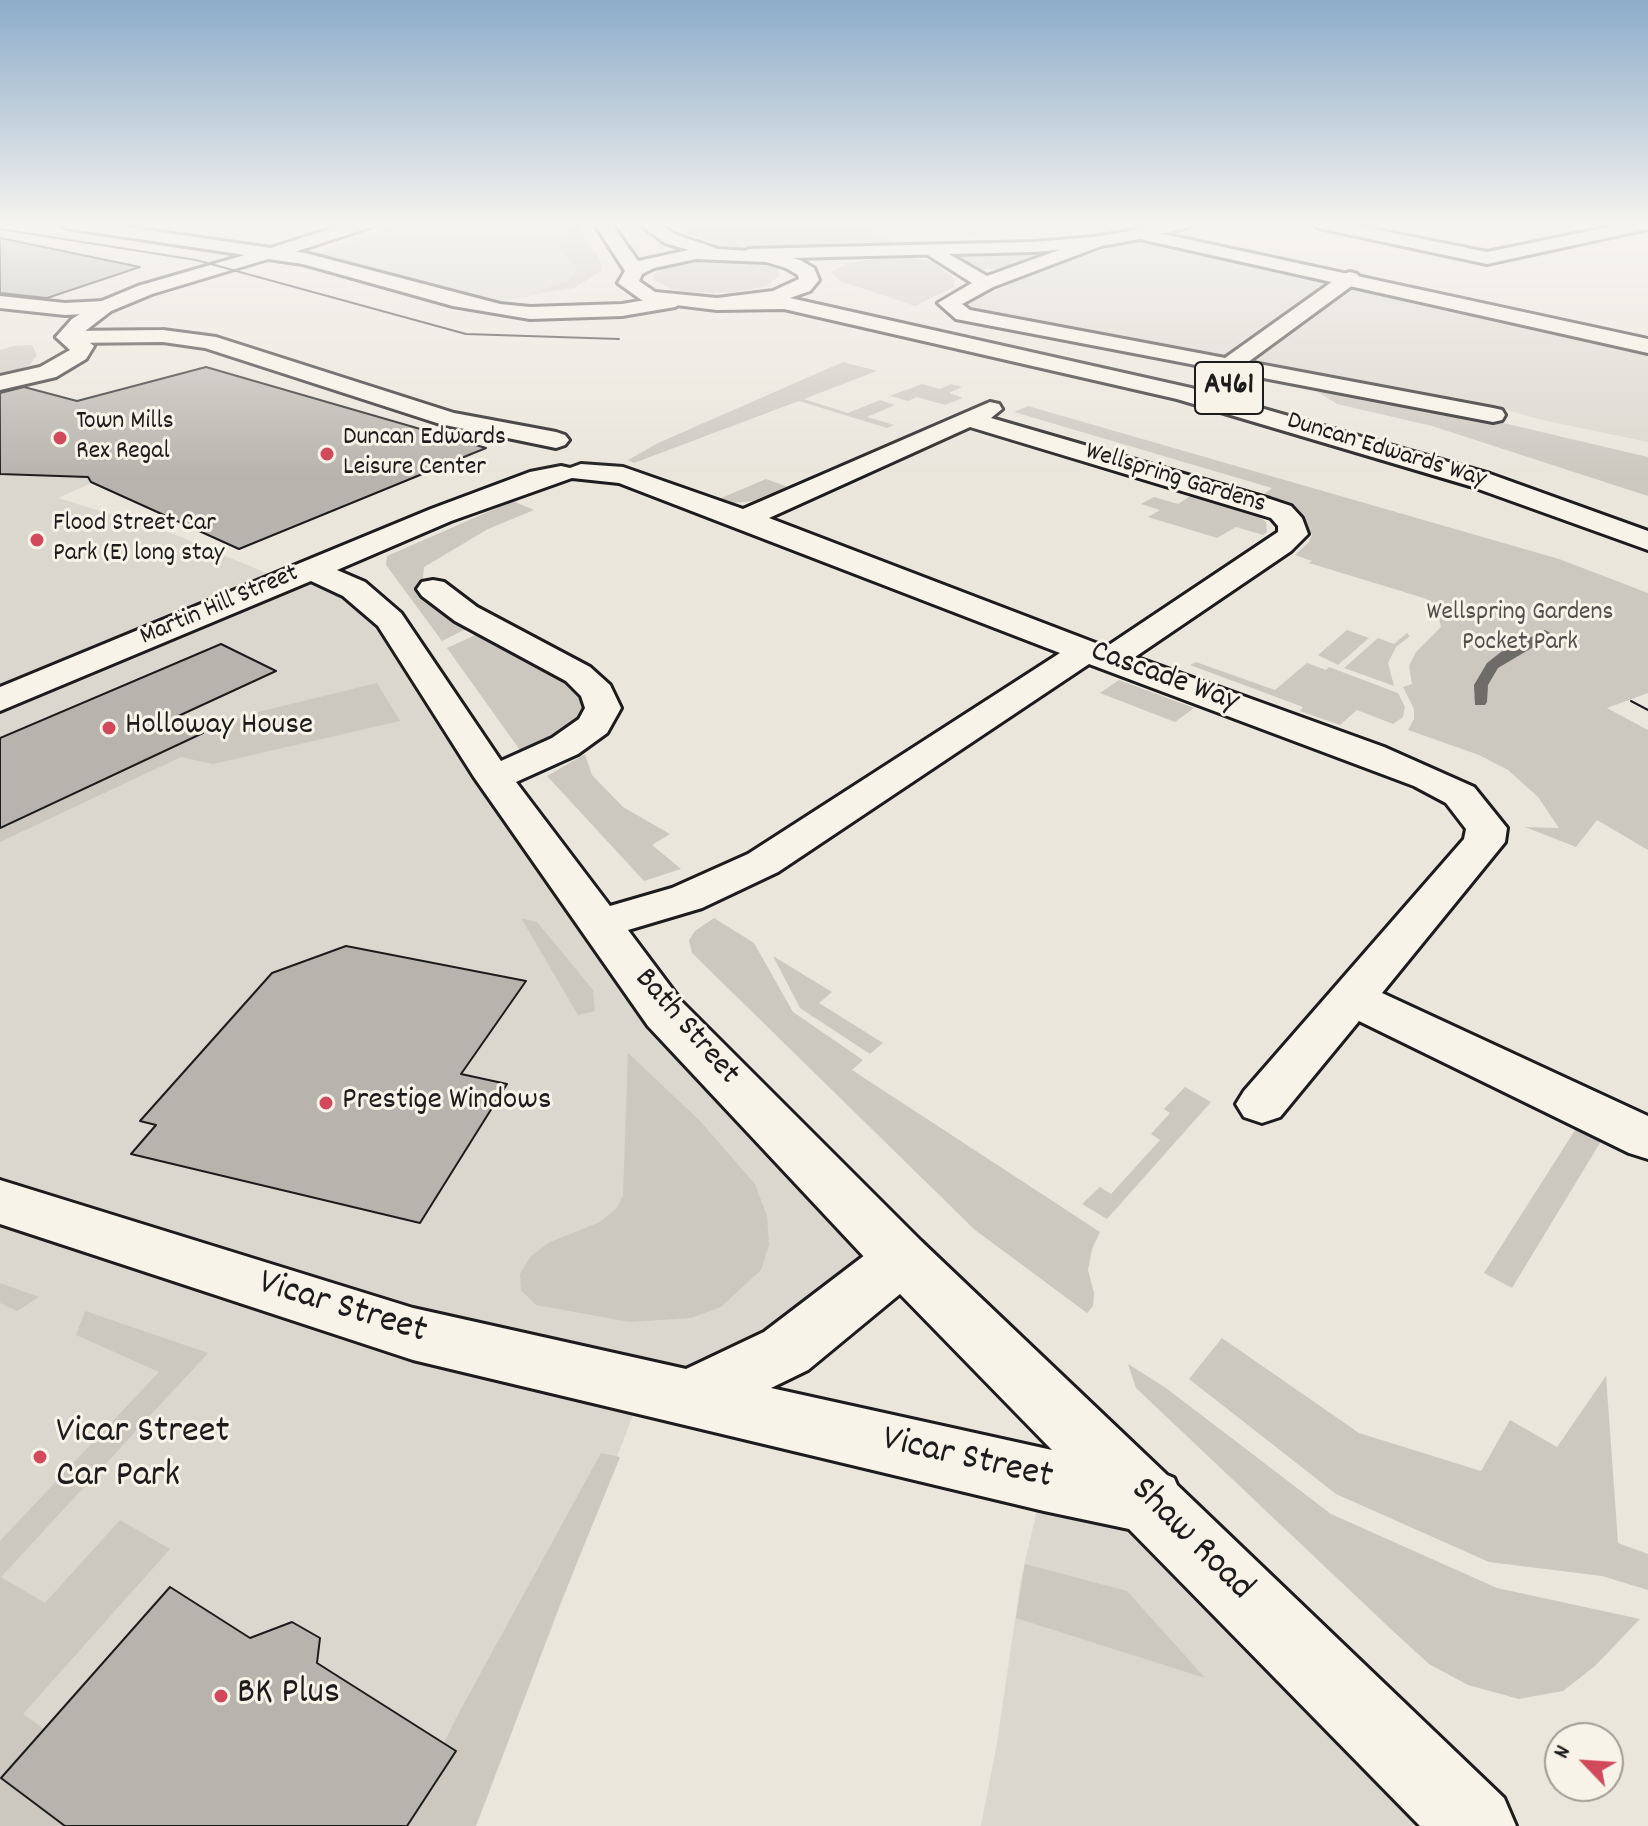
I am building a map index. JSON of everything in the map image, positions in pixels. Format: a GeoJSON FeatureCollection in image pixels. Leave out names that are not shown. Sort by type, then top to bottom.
{"type":"FeatureCollection","features":[{"type":"Feature","properties":{"kind":"main road"},"geometry":{"type":"LineString","coordinates":[[58,308],[80,308]]}},
{"type":"Feature","properties":{"kind":"main road"},"geometry":{"type":"LineString","coordinates":[[67,337],[79,323],[102,308]]}},
{"type":"Feature","properties":{"kind":"main road"},"geometry":{"type":"LineString","coordinates":[[493,308],[566,312],[633,308]]}},
{"type":"Feature","properties":{"kind":"main road","name":"Duncan Edwards Way"},"geometry":{"type":"LineString","coordinates":[[807,308],[1183,393],[1480,480],[1648,541]]}},
{"type":"Feature","properties":{"kind":"main road","name":"Duncan Edwards Way"},"geometry":{"type":"LineString","coordinates":[[877,308],[1194,379],[1504,464]]}},
{"type":"Feature","properties":{"kind":"main road"},"geometry":{"type":"LineString","coordinates":[[955,308],[963,315],[1493,415]]}},
{"type":"Feature","properties":{"kind":"main road"},"geometry":{"type":"LineString","coordinates":[[1229,365],[1308,308]]}},
{"type":"Feature","properties":{"kind":"main road"},"geometry":{"type":"LineString","coordinates":[[1482,308],[1648,346]]}},
{"type":"Feature","properties":{"kind":"main road"},"geometry":{"type":"LineString","coordinates":[[67,337],[163,336],[208,342],[449,419],[499,443],[531,472],[571,473]]}},
{"type":"Feature","properties":{"kind":"main road"},"geometry":{"type":"LineString","coordinates":[[0,383],[48,372],[65,363],[83,346],[67,337]]}},
{"type":"Feature","properties":{"kind":"main road","name":"Wellspring Gardens"},"geometry":{"type":"LineString","coordinates":[[744,519],[979,414],[1281,512],[1292,524],[1293,534],[1281,545],[1098,655]]}},
{"type":"Feature","properties":{"kind":"main road","name":"Martin Hill Street"},"geometry":{"type":"LineString","coordinates":[[441,515],[496,481],[525,448],[568,440],[449,419]]}},
{"type":"Feature","properties":{"kind":"main road","name":"Cascade Way"},"geometry":{"type":"LineString","coordinates":[[571,473],[613,462],[744,519],[1428,778],[1460,795],[1487,828],[1484,842],[1262,1104]]}},
{"type":"Feature","properties":{"kind":"main road","name":"Martin Hill Street"},"geometry":{"type":"LineString","coordinates":[[0,700],[441,515],[540,478],[571,473]]}},
{"type":"Feature","properties":{"kind":"main road","name":"Bath Street"},"geometry":{"type":"LineString","coordinates":[[310,569],[354,589],[390,620],[493,777],[665,1014],[902,1259]]}},
{"type":"Feature","properties":{"kind":"main road"},"geometry":{"type":"LineString","coordinates":[[433,589],[466,614],[578,674],[598,692],[603,708],[594,725],[534,762],[493,777]]}},
{"type":"Feature","properties":{"kind":"main road"},"geometry":{"type":"LineString","coordinates":[[599,924],[687,898],[763,863],[1098,655]]}},
{"type":"Feature","properties":{"kind":"main road"},"geometry":{"type":"LineString","coordinates":[[1354,999],[1648,1139]]}},
{"type":"Feature","properties":{"kind":"main road","name":"Vicar Street"},"geometry":{"type":"LineString","coordinates":[[0,1202],[413,1334],[1044,1480],[1150,1501]]}},
{"type":"Feature","properties":{"kind":"main road"},"geometry":{"type":"LineString","coordinates":[[690,1397],[786,1351],[902,1259]]}},
{"type":"Feature","properties":{"kind":"main road","name":"Shaw Road"},"geometry":{"type":"LineString","coordinates":[[902,1259],[1476,1826]]}},
{"type":"Feature","properties":{"kind":"shaded area"},"geometry":{"type":"Polygon","coordinates":[[[974,308],[1453,308],[1648,351],[1648,442],[1542,420],[1480,402],[974,308]]]}},
{"type":"Feature","properties":{"kind":"shaded area"},"geometry":{"type":"Polygon","coordinates":[[[0,386],[32,389],[111,474],[58,498],[171,533],[283,580],[310,569],[354,589],[599,924],[902,1259],[786,1351],[643,1389],[476,1826],[0,1826],[0,386]]]}},
{"type":"Feature","properties":{"kind":"shaded area"},"geometry":{"type":"Polygon","coordinates":[[[1044,1480],[1150,1501],[1476,1826],[981,1826],[997,1743],[1021,1579],[1044,1480]]]}},
{"type":"Feature","properties":{"kind":"green space"},"geometry":{"type":"Polygon","coordinates":[[[32,345],[37,355],[30,365],[0,376],[0,350],[32,345]]]}},
{"type":"Feature","properties":{"kind":"green space"},"geometry":{"type":"Polygon","coordinates":[[[843,362],[877,371],[804,399],[848,413],[880,400],[895,405],[867,417],[894,425],[887,428],[799,401],[634,463],[628,460],[658,443],[843,362]]]}},
{"type":"Feature","properties":{"kind":"green space"},"geometry":{"type":"Polygon","coordinates":[[[922,384],[940,389],[951,384],[962,387],[949,393],[963,398],[945,405],[917,397],[908,401],[890,396],[922,384]]]}},
{"type":"Feature","properties":{"kind":"green space"},"geometry":{"type":"Polygon","coordinates":[[[1324,389],[1495,421],[1648,457],[1648,496],[1432,426],[1337,404],[1318,392],[1324,389]]]}},
{"type":"Feature","properties":{"kind":"green space","name":"Wellspring Gardens Pocket Park"},"geometry":{"type":"Polygon","coordinates":[[[1028,406],[1559,559],[1648,593],[1648,693],[1607,708],[1648,730],[1648,850],[1597,820],[1576,847],[1525,827],[1559,828],[1538,797],[1508,770],[1479,755],[1408,730],[1414,719],[1414,709],[1403,687],[1412,684],[1409,666],[1416,652],[1441,627],[1436,607],[1427,599],[1309,563],[1312,561],[1295,555],[1312,535],[1303,519],[1294,512],[1259,498],[1272,488],[1014,412],[1028,406]]]}},
{"type":"Feature","properties":{"kind":"green space"},"geometry":{"type":"Polygon","coordinates":[[[766,479],[788,487],[753,501],[733,503],[719,499],[766,479]]]}},
{"type":"Feature","properties":{"kind":"green space"},"geometry":{"type":"Polygon","coordinates":[[[1192,495],[1257,515],[1266,522],[1267,532],[1263,535],[1236,527],[1217,538],[1148,517],[1160,510],[1141,504],[1154,497],[1178,504],[1192,495]]]}},
{"type":"Feature","properties":{"kind":"green space"},"geometry":{"type":"Polygon","coordinates":[[[513,501],[534,510],[488,529],[424,567],[422,587],[470,627],[442,641],[386,565],[387,556],[513,501]]]}},
{"type":"Feature","properties":{"kind":"green space"},"geometry":{"type":"Polygon","coordinates":[[[1347,630],[1369,638],[1338,665],[1318,655],[1347,630]]]}},
{"type":"Feature","properties":{"kind":"green space"},"geometry":{"type":"Polygon","coordinates":[[[482,632],[542,664],[587,699],[587,710],[569,730],[522,753],[447,648],[482,632]]]}},
{"type":"Feature","properties":{"kind":"green space"},"geometry":{"type":"Polygon","coordinates":[[[1407,633],[1410,636],[1396,647],[1388,663],[1394,686],[1344,668],[1378,638],[1394,644],[1407,633]]]}},
{"type":"Feature","properties":{"kind":"green space"},"geometry":{"type":"Polygon","coordinates":[[[1196,662],[1275,690],[1307,663],[1326,670],[1329,667],[1398,693],[1405,707],[1403,717],[1393,724],[1357,710],[1340,725],[1300,711],[1303,707],[1190,665],[1196,662]]]}},
{"type":"Feature","properties":{"kind":"green space"},"geometry":{"type":"Polygon","coordinates":[[[1119,680],[1194,708],[1175,722],[1100,693],[1119,680]]]}},
{"type":"Feature","properties":{"kind":"green space"},"geometry":{"type":"Polygon","coordinates":[[[377,683],[400,721],[213,764],[181,757],[0,842],[0,813],[55,787],[69,796],[246,715],[377,683]]]}},
{"type":"Feature","properties":{"kind":"green space"},"geometry":{"type":"Polygon","coordinates":[[[585,754],[592,775],[623,807],[670,834],[652,845],[681,869],[644,881],[547,776],[585,754]]]}},
{"type":"Feature","properties":{"kind":"green space"},"geometry":{"type":"Polygon","coordinates":[[[521,918],[537,922],[593,990],[595,1011],[578,1015],[521,918]]]}},
{"type":"Feature","properties":{"kind":"green space"},"geometry":{"type":"Polygon","coordinates":[[[714,918],[754,943],[793,1012],[863,1060],[852,1070],[1100,1232],[1092,1249],[1088,1270],[1094,1293],[1093,1306],[1087,1313],[975,1230],[692,953],[689,940],[695,931],[714,918]]]}},
{"type":"Feature","properties":{"kind":"green space"},"geometry":{"type":"Polygon","coordinates":[[[773,956],[832,992],[819,1003],[883,1043],[870,1054],[800,1008],[773,956]]]}},
{"type":"Feature","properties":{"kind":"green space"},"geometry":{"type":"Polygon","coordinates":[[[628,1053],[700,1121],[755,1184],[767,1216],[769,1245],[761,1270],[721,1307],[691,1318],[630,1322],[536,1305],[521,1290],[520,1274],[531,1256],[550,1242],[600,1222],[617,1208],[623,1196],[628,1053]]]}},
{"type":"Feature","properties":{"kind":"green space"},"geometry":{"type":"Polygon","coordinates":[[[1185,1087],[1211,1102],[1107,1219],[1082,1204],[1100,1187],[1111,1194],[1160,1140],[1151,1134],[1170,1113],[1164,1109],[1185,1087]]]}},
{"type":"Feature","properties":{"kind":"green space"},"geometry":{"type":"Polygon","coordinates":[[[1577,1127],[1603,1138],[1512,1288],[1484,1273],[1577,1127]]]}},
{"type":"Feature","properties":{"kind":"green space"},"geometry":{"type":"Polygon","coordinates":[[[0,1283],[39,1297],[17,1311],[0,1303],[0,1283]]]}},
{"type":"Feature","properties":{"kind":"green space"},"geometry":{"type":"Polygon","coordinates":[[[85,1311],[208,1353],[1,1577],[45,1603],[120,1520],[170,1549],[23,1714],[44,1729],[2,1779],[65,1826],[0,1826],[0,1541],[159,1372],[76,1335],[85,1311]]]}},
{"type":"Feature","properties":{"kind":"green space"},"geometry":{"type":"Polygon","coordinates":[[[1222,1338],[1359,1433],[1481,1471],[1510,1420],[1557,1447],[1606,1376],[1618,1543],[1648,1554],[1648,1590],[1602,1576],[1489,1562],[1336,1494],[1189,1379],[1222,1338]]]}},
{"type":"Feature","properties":{"kind":"green space"},"geometry":{"type":"Polygon","coordinates":[[[1128,1364],[1166,1388],[1331,1514],[1497,1588],[1640,1619],[1595,1666],[1563,1691],[1519,1699],[1468,1685],[1429,1664],[1395,1633],[1136,1388],[1128,1364]]]}},
{"type":"Feature","properties":{"kind":"green space"},"geometry":{"type":"Polygon","coordinates":[[[601,1453],[620,1457],[476,1826],[407,1826],[456,1752],[444,1743],[455,1720],[601,1453]]]}},
{"type":"Feature","properties":{"kind":"green space"},"geometry":{"type":"Polygon","coordinates":[[[1025,1564],[1127,1591],[1205,1678],[1016,1618],[1025,1564]]]}},
{"type":"Feature","properties":{"kind":"building","name":"Duncan Edwards Leisure Center"},"geometry":{"type":"Polygon","coordinates":[[[206,367],[486,448],[239,549],[91,482],[88,477],[0,474],[0,393],[24,387],[77,401],[206,367]]]}},
{"type":"Feature","properties":{"kind":"building","name":"Holloway House"},"geometry":{"type":"Polygon","coordinates":[[[221,644],[276,671],[174,718],[203,733],[0,828],[0,738],[221,644]]]}},
{"type":"Feature","properties":{"kind":"building","name":"Prestige Windows"},"geometry":{"type":"Polygon","coordinates":[[[346,946],[526,981],[461,1074],[507,1084],[420,1223],[131,1154],[156,1125],[140,1121],[272,973],[346,946]]]}},
{"type":"Feature","properties":{"kind":"building","name":"BK Plus"},"geometry":{"type":"Polygon","coordinates":[[[170,1587],[250,1638],[292,1622],[320,1638],[317,1663],[456,1751],[407,1826],[65,1826],[1,1778],[170,1587]]]}},
{"type":"Feature","properties":{"kind":"waterway"},"geometry":{"type":"LineString","coordinates":[[1480,702],[1481,685],[1492,666],[1545,634]]}},
{"type":"Feature","properties":{"kind":"tram line"},"geometry":{"type":"LineString","coordinates":[[372,308],[466,334],[619,339]]}},
{"type":"Feature","properties":{"kind":"tram line"},"geometry":{"type":"LineString","coordinates":[[1631,701],[1648,710]]}},
{"type":"Feature","properties":{"kind":"place","name":"Town Mills Rex Regal"},"geometry":{"type":"Point","coordinates":[60,438]}},
{"type":"Feature","properties":{"kind":"place","name":"Duncan Edwards Leisure Center"},"geometry":{"type":"Point","coordinates":[327,454]}},
{"type":"Feature","properties":{"kind":"place","name":"Flood Street Car Park (E) long stay"},"geometry":{"type":"Point","coordinates":[37,540]}},
{"type":"Feature","properties":{"kind":"place","name":"Holloway House"},"geometry":{"type":"Point","coordinates":[109,728]}},
{"type":"Feature","properties":{"kind":"place","name":"Prestige Windows"},"geometry":{"type":"Point","coordinates":[326,1103]}},
{"type":"Feature","properties":{"kind":"place","name":"Vicar Street Car Park"},"geometry":{"type":"Point","coordinates":[40,1457]}},
{"type":"Feature","properties":{"kind":"place","name":"BK Plus"},"geometry":{"type":"Point","coordinates":[221,1696]}}]}
